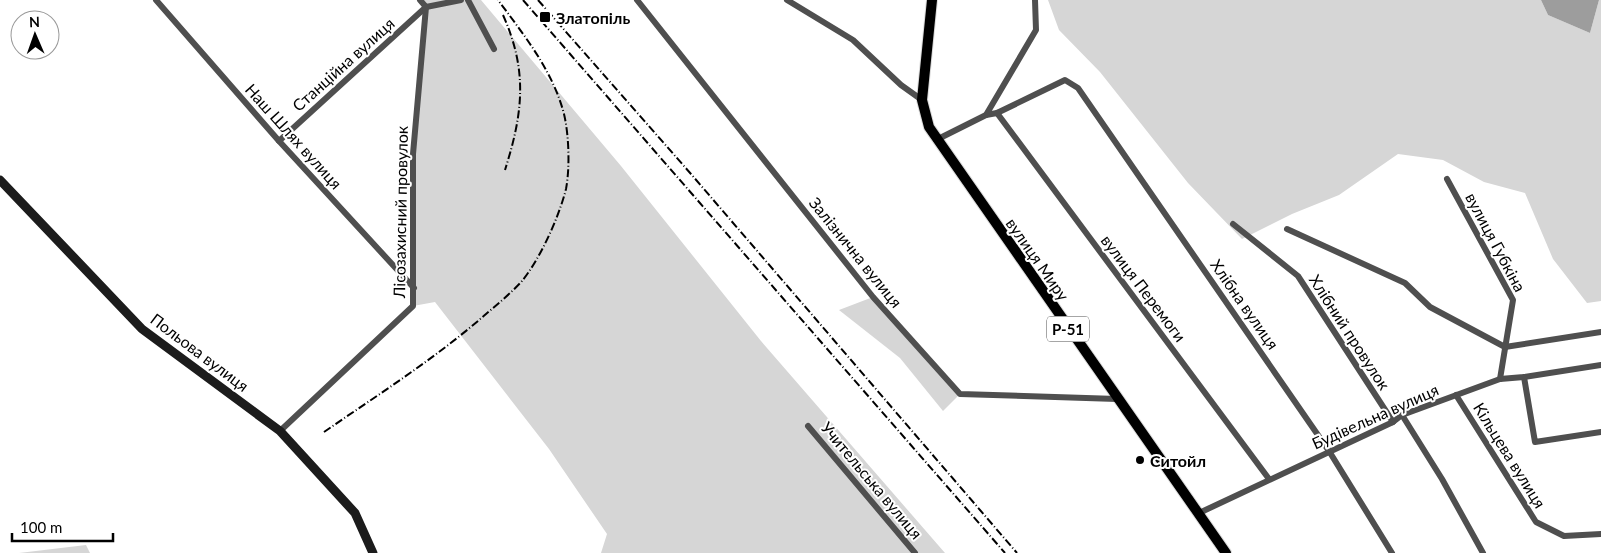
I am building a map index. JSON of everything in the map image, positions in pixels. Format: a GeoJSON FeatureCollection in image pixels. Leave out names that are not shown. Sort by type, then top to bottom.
{"type":"FeatureCollection","features":[{"type":"Feature","properties":{"kind":"main road","name":"Р-51"},"geometry":{"type":"LineString","coordinates":[[922,100],[932,0]]}},
{"type":"Feature","properties":{"kind":"main road","name":"вулиця Миру"},"geometry":{"type":"LineString","coordinates":[[922,100],[929,128],[936,140],[1226,553]]}},
{"type":"Feature","properties":{"kind":"main road","name":"Польова вулиця"},"geometry":{"type":"LineString","coordinates":[[0,180],[142,329],[280,431],[355,513],[373,553]]}},
{"type":"Feature","properties":{"kind":"street","name":"Наш Шлях вулиця"},"geometry":{"type":"LineString","coordinates":[[156,0],[280,141],[414,288]]}},
{"type":"Feature","properties":{"kind":"street"},"geometry":{"type":"LineString","coordinates":[[420,0],[426,7],[461,0]]}},
{"type":"Feature","properties":{"kind":"street"},"geometry":{"type":"LineString","coordinates":[[468,0],[494,48]]}},
{"type":"Feature","properties":{"kind":"street","name":"Залізнична вулиця"},"geometry":{"type":"LineString","coordinates":[[637,0],[873,297],[960,394],[1117,399]]}},
{"type":"Feature","properties":{"kind":"street"},"geometry":{"type":"LineString","coordinates":[[787,0],[853,40],[901,85],[922,100]]}},
{"type":"Feature","properties":{"kind":"street"},"geometry":{"type":"LineString","coordinates":[[986,115],[1036,30],[1035,0]]}},
{"type":"Feature","properties":{"kind":"street","name":"Станційна вулиця"},"geometry":{"type":"LineString","coordinates":[[280,141],[426,7]]}},
{"type":"Feature","properties":{"kind":"street","name":"Лісозахисний провулок"},"geometry":{"type":"LineString","coordinates":[[280,431],[413,306],[413,154],[426,7]]}},
{"type":"Feature","properties":{"kind":"street","name":"Хлібна вулиця"},"geometry":{"type":"LineString","coordinates":[[997,114],[1065,80],[1078,88],[1329,451],[1392,553]]}},
{"type":"Feature","properties":{"kind":"street"},"geometry":{"type":"LineString","coordinates":[[936,140],[986,115],[997,114]]}},
{"type":"Feature","properties":{"kind":"street","name":"вулиця Перемоги"},"geometry":{"type":"LineString","coordinates":[[997,114],[1269,479]]}},
{"type":"Feature","properties":{"kind":"street","name":"вулиця Губкіна"},"geometry":{"type":"LineString","coordinates":[[1447,179],[1513,300],[1500,379]]}},
{"type":"Feature","properties":{"kind":"street","name":"Хлібний провулок"},"geometry":{"type":"LineString","coordinates":[[1233,224],[1298,276],[1393,422]]}},
{"type":"Feature","properties":{"kind":"street"},"geometry":{"type":"LineString","coordinates":[[1287,229],[1405,283],[1430,307],[1505,347],[1601,332]]}},
{"type":"Feature","properties":{"kind":"street","name":"Будівельна вулиця"},"geometry":{"type":"LineString","coordinates":[[1199,512],[1393,422],[1402,415],[1456,395],[1500,379],[1601,365]]}},
{"type":"Feature","properties":{"kind":"street","name":"Кільцева вулиця"},"geometry":{"type":"LineString","coordinates":[[1524,377],[1535,442],[1601,432]]}},
{"type":"Feature","properties":{"kind":"street","name":"Кільцева вулиця"},"geometry":{"type":"LineString","coordinates":[[1456,395],[1536,522],[1564,536],[1601,534]]}},
{"type":"Feature","properties":{"kind":"street"},"geometry":{"type":"LineString","coordinates":[[1402,415],[1442,479],[1483,553]]}},
{"type":"Feature","properties":{"kind":"street","name":"Учительська вулиця"},"geometry":{"type":"LineString","coordinates":[[808,426],[915,553]]}},
{"type":"Feature","properties":{"kind":"shaded area"},"geometry":{"type":"Polygon","coordinates":[[[420,0],[481,0],[621,166],[761,341],[945,553],[601,553],[607,534],[549,449],[435,302],[413,306],[413,154],[426,7],[420,0]]]}},
{"type":"Feature","properties":{"kind":"shaded area"},"geometry":{"type":"Polygon","coordinates":[[[1048,0],[1541,0],[1548,15],[1590,33],[1599,0],[1601,0],[1601,301],[1587,303],[1553,259],[1525,193],[1484,182],[1443,160],[1398,154],[1339,195],[1292,214],[1242,239],[1188,183],[1100,72],[1059,30],[1048,0]]]}},
{"type":"Feature","properties":{"kind":"shaded area"},"geometry":{"type":"Polygon","coordinates":[[[1541,0],[1599,0],[1590,33],[1548,15],[1541,0]]]}},
{"type":"Feature","properties":{"kind":"shaded area"},"geometry":{"type":"Polygon","coordinates":[[[873,297],[960,394],[943,411],[900,358],[839,310],[873,297]]]}},
{"type":"Feature","properties":{"kind":"shaded area"},"geometry":{"type":"Polygon","coordinates":[[[86,545],[90,553],[19,553],[86,545]]]}},
{"type":"Feature","properties":{"kind":"railway"},"geometry":{"type":"LineString","coordinates":[[324,432],[427,361],[504,298],[529,272],[554,225],[563,200],[567,181],[568,141],[566,122],[559,98],[545,68],[498,0]]}},
{"type":"Feature","properties":{"kind":"railway"},"geometry":{"type":"LineString","coordinates":[[523,0],[1005,553]]}},
{"type":"Feature","properties":{"kind":"railway"},"geometry":{"type":"LineString","coordinates":[[538,0],[691,174],[1017,553]]}},
{"type":"Feature","properties":{"kind":"railway"},"geometry":{"type":"LineString","coordinates":[[503,15],[516,55],[520,92],[516,130],[505,170]]}},
{"type":"Feature","properties":{"kind":"place","name":"Златопіль"},"geometry":{"type":"Point","coordinates":[545,17]}},
{"type":"Feature","properties":{"kind":"place","name":"Ситойл"},"geometry":{"type":"Point","coordinates":[1140,460]}}]}
